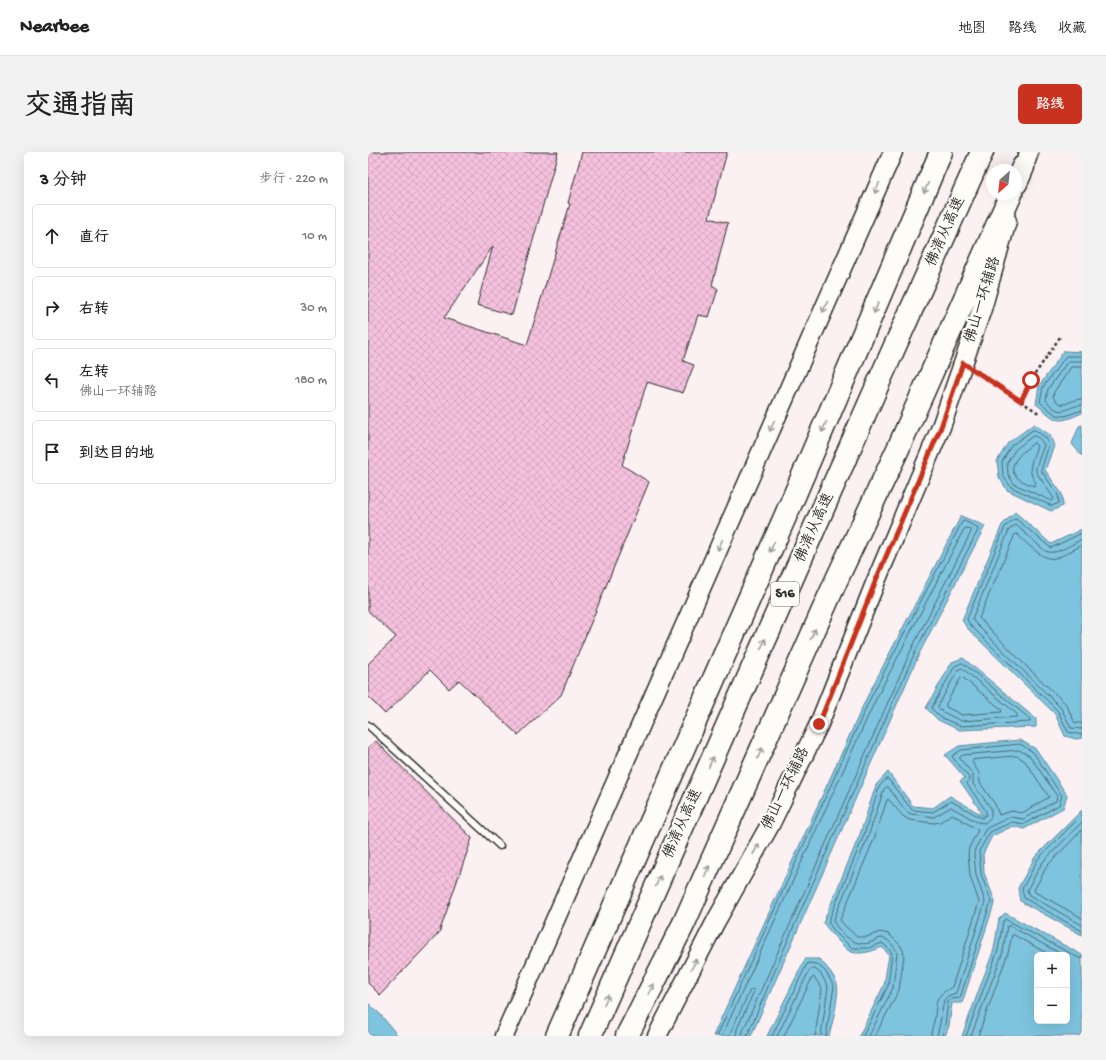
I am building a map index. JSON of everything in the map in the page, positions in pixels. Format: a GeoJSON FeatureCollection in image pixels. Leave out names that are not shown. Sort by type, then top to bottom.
{"type":"FeatureCollection","features":[{"type":"Feature","properties":{"kind":"highway","name":"佛清从高速"},"geometry":{"type":"LineString","coordinates":[[556,1036],[789,508],[863,338],[941,152]]}},
{"type":"Feature","properties":{"kind":"highway","name":"佛清从高速"},"geometry":{"type":"LineString","coordinates":[[590,1036],[982,152]]}},
{"type":"Feature","properties":{"kind":"highway"},"geometry":{"type":"LineString","coordinates":[[627,1036],[684,923],[836,581],[900,444],[1008,200]]}},
{"type":"Feature","properties":{"kind":"main road"},"geometry":{"type":"LineString","coordinates":[[504,1036],[893,152]]}},
{"type":"Feature","properties":{"kind":"main road","name":"佛山一环辅路"},"geometry":{"type":"LineString","coordinates":[[657,1036],[716,921],[770,825],[819,724],[876,580],[941,427],[982,310],[1014,200]]}},
{"type":"Feature","properties":{"kind":"lane"},"geometry":{"type":"LineString","coordinates":[[368,725],[500,846]]}},
{"type":"Feature","properties":{"kind":"path"},"geometry":{"type":"LineString","coordinates":[[1021,401],[1031,380],[1060,337]]}},
{"type":"Feature","properties":{"kind":"path"},"geometry":{"type":"LineString","coordinates":[[963,363],[1040,414]]}},
{"type":"Feature","properties":{"kind":"water"},"geometry":{"type":"Polygon","coordinates":[[[1064,351],[1082,352],[1082,413],[1062,420],[1048,414],[1036,404],[1039,386],[1064,351]]]}},
{"type":"Feature","properties":{"kind":"water"},"geometry":{"type":"Polygon","coordinates":[[[1034,424],[1050,435],[1054,446],[1045,470],[1062,494],[1063,506],[1051,511],[1007,490],[999,477],[997,461],[1008,443],[1034,424]]]}},
{"type":"Feature","properties":{"kind":"water"},"geometry":{"type":"Polygon","coordinates":[[[1082,425],[1082,456],[1072,444],[1079,426],[1082,425]]]}},
{"type":"Feature","properties":{"kind":"water"},"geometry":{"type":"Polygon","coordinates":[[[1015,512],[1051,544],[1082,529],[1082,738],[1076,739],[1065,736],[1055,714],[967,628],[962,620],[1002,525],[1015,512]]]}},
{"type":"Feature","properties":{"kind":"water"},"geometry":{"type":"Polygon","coordinates":[[[961,516],[985,526],[920,652],[751,1036],[713,1036],[867,697],[961,516]]]}},
{"type":"Feature","properties":{"kind":"water"},"geometry":{"type":"Polygon","coordinates":[[[963,658],[1036,719],[1036,727],[959,730],[938,720],[926,708],[952,662],[963,658]]]}},
{"type":"Feature","properties":{"kind":"water"},"geometry":{"type":"Polygon","coordinates":[[[1020,740],[1036,749],[1067,795],[1063,808],[1024,829],[1013,826],[992,836],[983,854],[984,873],[995,901],[962,1003],[952,1003],[949,1026],[945,1036],[859,1036],[884,985],[889,955],[882,947],[863,953],[851,952],[840,943],[823,923],[860,834],[876,785],[888,772],[913,806],[933,808],[950,796],[984,816],[960,781],[965,778],[945,755],[959,746],[1020,740]]]}},
{"type":"Feature","properties":{"kind":"water"},"geometry":{"type":"Polygon","coordinates":[[[1082,810],[1082,935],[1020,901],[1018,888],[1035,857],[1082,810]]]}},
{"type":"Feature","properties":{"kind":"water"},"geometry":{"type":"Polygon","coordinates":[[[1005,913],[1082,955],[1082,1036],[962,1036],[994,949],[999,919],[1005,913]]]}},
{"type":"Feature","properties":{"kind":"water"},"geometry":{"type":"Polygon","coordinates":[[[805,959],[819,959],[832,974],[837,984],[837,1001],[829,1036],[767,1036],[805,959]]]}},
{"type":"Feature","properties":{"kind":"water"},"geometry":{"type":"Polygon","coordinates":[[[368,1003],[380,1014],[398,1036],[368,1036],[368,1003]]]}},
{"type":"Feature","properties":{"kind":"building"},"geometry":{"type":"Polygon","coordinates":[[[368,152],[558,152],[512,315],[477,305],[493,246],[444,318],[527,345],[570,204],[568,203],[582,152],[727,152],[709,218],[728,223],[712,285],[718,289],[709,317],[698,315],[683,361],[694,365],[683,393],[647,382],[622,465],[649,482],[561,695],[518,735],[459,680],[449,689],[430,670],[385,714],[368,697],[368,664],[396,637],[368,611],[368,152]]]}},
{"type":"Feature","properties":{"kind":"building"},"geometry":{"type":"Polygon","coordinates":[[[376,741],[472,838],[439,933],[380,995],[368,983],[368,747],[376,741]]]}},
{"type":"Feature","properties":{"kind":"route"},"geometry":{"type":"LineString","coordinates":[[819,724],[876,580],[941,427],[963,363],[1021,401],[1031,380]]}}]}
